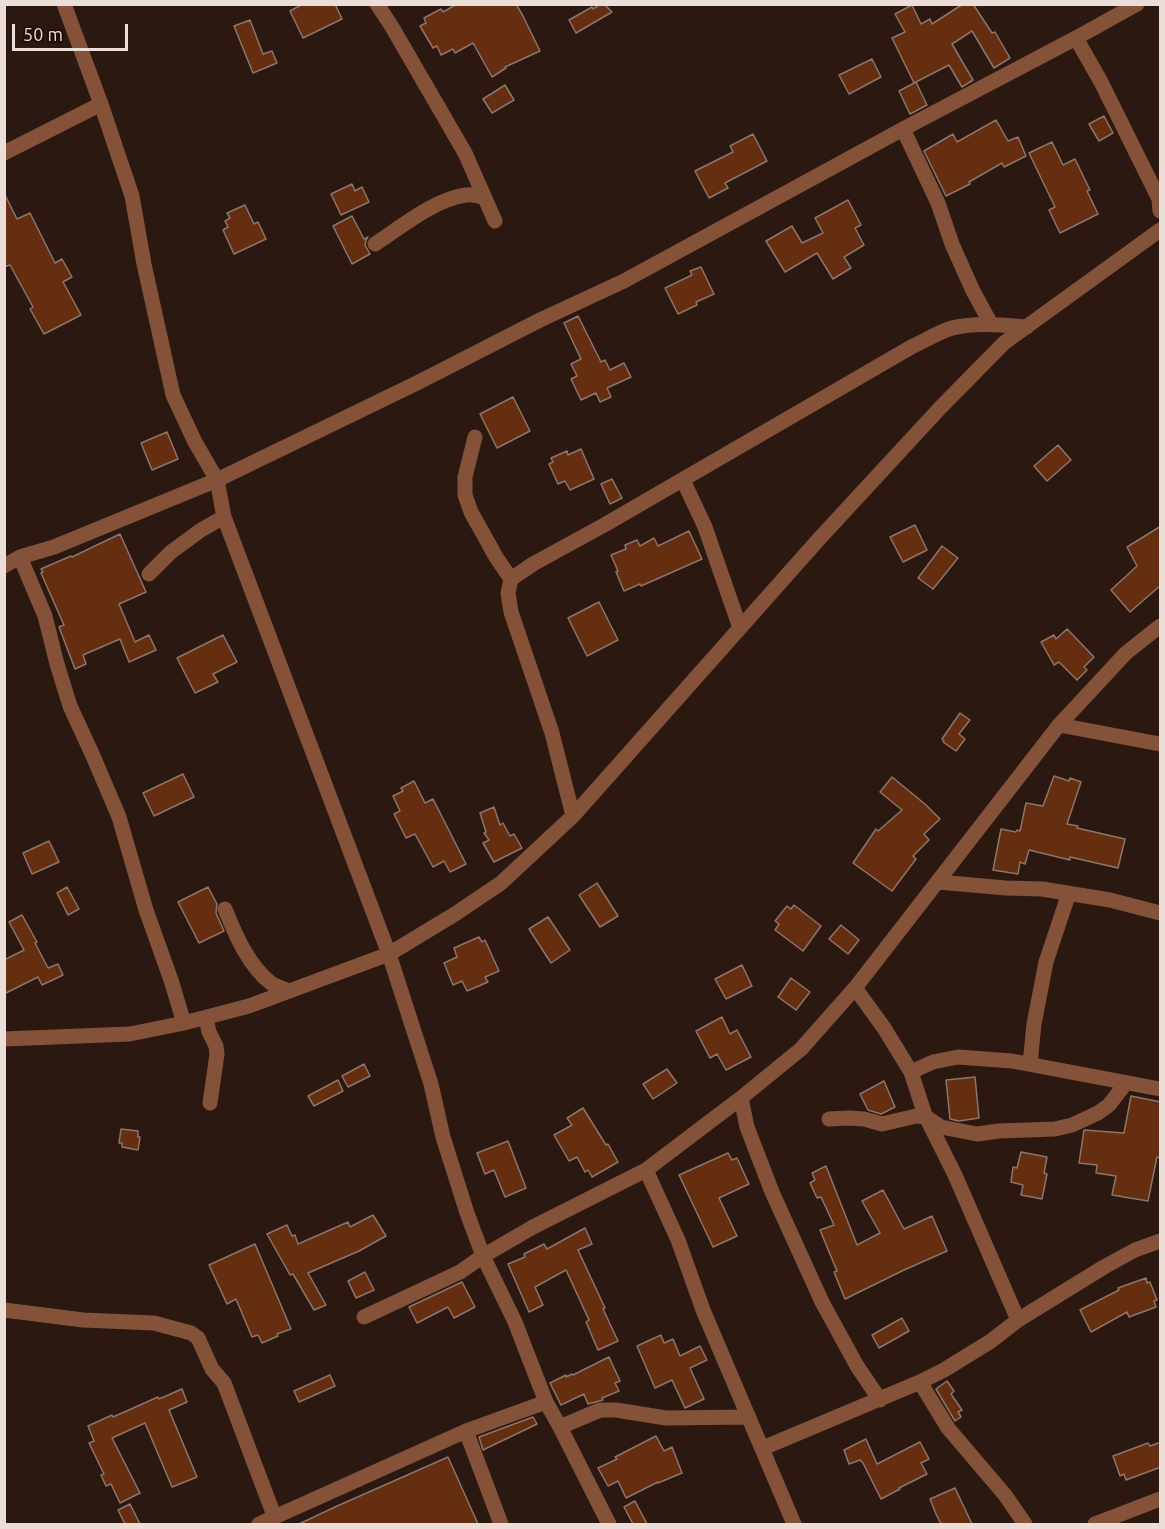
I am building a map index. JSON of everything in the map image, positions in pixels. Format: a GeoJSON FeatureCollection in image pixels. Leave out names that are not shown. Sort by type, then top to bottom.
{"type":"FeatureCollection","features":[{"type":"Feature","properties":{"kind":"street"},"geometry":{"type":"LineString","coordinates":[[64,4],[132,196],[144,264],[173,394],[195,442],[217,480],[224,517],[389,954],[431,1084],[443,1137],[483,1256],[515,1322],[546,1402],[609,1524]]}},
{"type":"Feature","properties":{"kind":"street"},"geometry":{"type":"LineString","coordinates":[[377,4],[465,153],[495,221]]}},
{"type":"Feature","properties":{"kind":"street"},"geometry":{"type":"LineString","coordinates":[[4,566],[20,557],[54,547],[217,480],[540,320],[624,281],[1137,4]]}},
{"type":"Feature","properties":{"kind":"street"},"geometry":{"type":"LineString","coordinates":[[1076,38],[1101,82],[1159,199],[1161,211]]}},
{"type":"Feature","properties":{"kind":"street"},"geometry":{"type":"LineString","coordinates":[[4,153],[101,104]]}},
{"type":"Feature","properties":{"kind":"street"},"geometry":{"type":"LineString","coordinates":[[903,129],[938,203],[952,244],[973,291],[991,324]]}},
{"type":"Feature","properties":{"kind":"street"},"geometry":{"type":"LineString","coordinates":[[375,244],[420,215],[449,200],[467,195],[485,198]]}},
{"type":"Feature","properties":{"kind":"street"},"geometry":{"type":"LineString","coordinates":[[4,1039],[130,1034],[206,1018],[249,1006],[389,954],[501,883],[573,816],[819,539],[940,408],[1004,343],[1161,230]]}},
{"type":"Feature","properties":{"kind":"street"},"geometry":{"type":"LineString","coordinates":[[573,816],[552,733],[511,612],[508,593],[511,579],[533,564],[914,346],[951,328],[981,324],[1027,327]]}},
{"type":"Feature","properties":{"kind":"street"},"geometry":{"type":"LineString","coordinates":[[475,437],[465,477],[465,495],[471,512],[511,579]]}},
{"type":"Feature","properties":{"kind":"street"},"geometry":{"type":"LineString","coordinates":[[683,480],[705,527],[740,628]]}},
{"type":"Feature","properties":{"kind":"street"},"geometry":{"type":"LineString","coordinates":[[149,574],[171,552],[201,530],[224,517]]}},
{"type":"Feature","properties":{"kind":"street"},"geometry":{"type":"LineString","coordinates":[[20,557],[45,616],[70,706],[119,817],[146,910],[184,1023]]}},
{"type":"Feature","properties":{"kind":"street"},"geometry":{"type":"LineString","coordinates":[[364,1317],[460,1272],[533,1227],[646,1170],[801,1050],[855,988],[1059,725],[1126,652],[1161,626]]}},
{"type":"Feature","properties":{"kind":"street"},"geometry":{"type":"LineString","coordinates":[[1059,725],[1161,744]]}},
{"type":"Feature","properties":{"kind":"street"},"geometry":{"type":"LineString","coordinates":[[938,882],[1042,889],[1110,900],[1161,913]]}},
{"type":"Feature","properties":{"kind":"street"},"geometry":{"type":"LineString","coordinates":[[1030,1064],[1034,1024],[1046,962],[1069,893]]}},
{"type":"Feature","properties":{"kind":"street"},"geometry":{"type":"LineString","coordinates":[[225,909],[238,939],[262,975],[275,986],[290,991]]}},
{"type":"Feature","properties":{"kind":"street"},"geometry":{"type":"LineString","coordinates":[[855,988],[911,1072],[926,1117],[955,1175],[1018,1320]]}},
{"type":"Feature","properties":{"kind":"street"},"geometry":{"type":"LineString","coordinates":[[206,1018],[217,1054],[210,1103]]}},
{"type":"Feature","properties":{"kind":"street"},"geometry":{"type":"LineString","coordinates":[[911,1072],[933,1062],[958,1057],[1012,1061],[1161,1089]]}},
{"type":"Feature","properties":{"kind":"street"},"geometry":{"type":"LineString","coordinates":[[829,1119],[864,1119],[882,1124],[916,1116],[926,1117],[941,1127],[977,1134],[1055,1129],[1072,1125],[1098,1113],[1109,1105],[1126,1083]]}},
{"type":"Feature","properties":{"kind":"street"},"geometry":{"type":"LineString","coordinates":[[741,1098],[747,1127],[771,1192],[822,1302],[857,1366],[880,1400]]}},
{"type":"Feature","properties":{"kind":"street"},"geometry":{"type":"LineString","coordinates":[[646,1170],[678,1240],[703,1310],[794,1524]]}},
{"type":"Feature","properties":{"kind":"street"},"geometry":{"type":"LineString","coordinates":[[763,1448],[880,1400],[944,1370],[991,1341],[1018,1320],[1135,1250],[1161,1241]]}},
{"type":"Feature","properties":{"kind":"street"},"geometry":{"type":"LineString","coordinates":[[4,1310],[83,1320],[154,1323],[191,1332],[198,1338],[212,1369],[224,1383],[274,1518]]}},
{"type":"Feature","properties":{"kind":"street"},"geometry":{"type":"LineString","coordinates":[[920,1382],[948,1428],[1005,1495],[1025,1524]]}},
{"type":"Feature","properties":{"kind":"street"},"geometry":{"type":"LineString","coordinates":[[259,1524],[466,1431],[546,1402]]}},
{"type":"Feature","properties":{"kind":"street"},"geometry":{"type":"LineString","coordinates":[[560,1427],[600,1410],[616,1410],[666,1418],[749,1417]]}},
{"type":"Feature","properties":{"kind":"street"},"geometry":{"type":"LineString","coordinates":[[466,1431],[501,1524]]}},
{"type":"Feature","properties":{"kind":"street"},"geometry":{"type":"LineString","coordinates":[[1095,1524],[1161,1500]]}},
{"type":"Feature","properties":{"kind":"building"},"geometry":{"type":"Polygon","coordinates":[[[303,4],[335,4],[342,19],[303,38],[290,11],[303,4]]]}},
{"type":"Feature","properties":{"kind":"building"},"geometry":{"type":"Polygon","coordinates":[[[457,4],[516,4],[540,51],[505,67],[492,77],[473,43],[455,53],[453,49],[441,55],[437,46],[433,48],[420,26],[426,23],[424,18],[441,9],[443,12],[457,4]]]}},
{"type":"Feature","properties":{"kind":"building"},"geometry":{"type":"Polygon","coordinates":[[[601,4],[612,12],[576,33],[569,20],[601,4]]]}},
{"type":"Feature","properties":{"kind":"building"},"geometry":{"type":"Polygon","coordinates":[[[963,4],[973,4],[992,33],[995,32],[1010,58],[994,68],[972,31],[952,44],[973,80],[962,87],[949,65],[914,83],[892,38],[905,32],[895,14],[912,5],[921,24],[930,19],[932,24],[963,4]]]}},
{"type":"Feature","properties":{"kind":"building"},"geometry":{"type":"Polygon","coordinates":[[[250,20],[263,54],[272,51],[277,63],[253,73],[234,26],[250,20]]]}},
{"type":"Feature","properties":{"kind":"building"},"geometry":{"type":"Polygon","coordinates":[[[872,59],[881,77],[849,94],[839,75],[872,59]]]}},
{"type":"Feature","properties":{"kind":"building"},"geometry":{"type":"Polygon","coordinates":[[[916,82],[927,105],[910,114],[899,91],[916,82]]]}},
{"type":"Feature","properties":{"kind":"building"},"geometry":{"type":"Polygon","coordinates":[[[505,85],[514,100],[492,113],[483,99],[505,85]]]}},
{"type":"Feature","properties":{"kind":"building"},"geometry":{"type":"Polygon","coordinates":[[[1104,116],[1113,133],[1099,141],[1089,124],[1104,116]]]}},
{"type":"Feature","properties":{"kind":"building"},"geometry":{"type":"Polygon","coordinates":[[[996,120],[1008,141],[1018,137],[1026,156],[1004,167],[1002,163],[969,182],[970,184],[946,196],[924,151],[953,134],[957,142],[996,120]]]}},
{"type":"Feature","properties":{"kind":"building"},"geometry":{"type":"Polygon","coordinates":[[[753,134],[767,161],[725,183],[728,188],[709,198],[695,171],[733,152],[730,146],[753,134]]]}},
{"type":"Feature","properties":{"kind":"building"},"geometry":{"type":"Polygon","coordinates":[[[1052,142],[1063,165],[1075,159],[1090,190],[1087,191],[1098,214],[1060,233],[1049,210],[1055,207],[1029,153],[1052,142]]]}},
{"type":"Feature","properties":{"kind":"building"},"geometry":{"type":"Polygon","coordinates":[[[352,184],[355,191],[362,187],[369,202],[341,215],[331,194],[352,184]]]}},
{"type":"Feature","properties":{"kind":"building"},"geometry":{"type":"Polygon","coordinates":[[[4,193],[17,219],[30,213],[55,263],[62,259],[72,277],[63,282],[81,315],[44,334],[30,309],[33,307],[10,265],[4,267],[4,193]]]}},
{"type":"Feature","properties":{"kind":"building"},"geometry":{"type":"Polygon","coordinates":[[[848,200],[861,225],[855,228],[864,245],[844,257],[851,268],[833,279],[817,253],[785,272],[766,241],[792,226],[802,243],[823,233],[815,218],[848,200]]]}},
{"type":"Feature","properties":{"kind":"building"},"geometry":{"type":"Polygon","coordinates":[[[245,205],[254,224],[258,222],[266,239],[234,254],[223,230],[228,227],[225,221],[230,218],[227,213],[245,205]]]}},
{"type":"Feature","properties":{"kind":"building"},"geometry":{"type":"Polygon","coordinates":[[[352,216],[364,239],[368,237],[365,245],[370,254],[352,264],[333,226],[352,216]]]}},
{"type":"Feature","properties":{"kind":"building"},"geometry":{"type":"Polygon","coordinates":[[[701,267],[714,294],[678,314],[665,288],[692,275],[690,271],[701,267]]]}},
{"type":"Feature","properties":{"kind":"building"},"geometry":{"type":"Polygon","coordinates":[[[578,316],[601,362],[605,360],[610,370],[624,363],[631,377],[607,388],[611,397],[600,402],[596,393],[581,400],[571,379],[577,376],[571,364],[581,359],[564,323],[578,316]]]}},
{"type":"Feature","properties":{"kind":"building"},"geometry":{"type":"Polygon","coordinates":[[[513,397],[530,431],[497,448],[480,414],[513,397]]]}},
{"type":"Feature","properties":{"kind":"building"},"geometry":{"type":"Polygon","coordinates":[[[167,432],[178,459],[152,470],[141,443],[167,432]]]}},
{"type":"Feature","properties":{"kind":"building"},"geometry":{"type":"Polygon","coordinates":[[[1058,445],[1071,460],[1047,481],[1034,466],[1058,445]]]}},
{"type":"Feature","properties":{"kind":"building"},"geometry":{"type":"Polygon","coordinates":[[[581,449],[594,479],[570,490],[565,481],[558,484],[549,464],[553,462],[551,458],[567,451],[568,455],[581,449]]]}},
{"type":"Feature","properties":{"kind":"building"},"geometry":{"type":"Polygon","coordinates":[[[612,479],[622,498],[610,504],[601,484],[612,479]]]}},
{"type":"Feature","properties":{"kind":"building"},"geometry":{"type":"Polygon","coordinates":[[[915,525],[927,550],[903,562],[890,537],[915,525]]]}},
{"type":"Feature","properties":{"kind":"building"},"geometry":{"type":"Polygon","coordinates":[[[1161,526],[1161,585],[1130,612],[1111,590],[1137,566],[1127,547],[1161,526]]]}},
{"type":"Feature","properties":{"kind":"building"},"geometry":{"type":"Polygon","coordinates":[[[689,531],[702,559],[641,586],[640,584],[624,591],[611,555],[626,549],[625,545],[637,540],[640,546],[654,538],[658,546],[689,531]]]}},
{"type":"Feature","properties":{"kind":"building"},"geometry":{"type":"Polygon","coordinates":[[[120,534],[146,592],[119,604],[135,642],[149,635],[156,650],[129,662],[120,639],[83,655],[86,664],[75,669],[59,627],[64,625],[41,569],[120,534]]]}},
{"type":"Feature","properties":{"kind":"building"},"geometry":{"type":"Polygon","coordinates":[[[942,546],[958,558],[933,589],[918,578],[942,546]]]}},
{"type":"Feature","properties":{"kind":"building"},"geometry":{"type":"Polygon","coordinates":[[[599,602],[618,640],[587,656],[568,618],[599,602]]]}},
{"type":"Feature","properties":{"kind":"building"},"geometry":{"type":"Polygon","coordinates":[[[1067,629],[1094,657],[1084,667],[1087,670],[1077,680],[1059,662],[1054,665],[1041,642],[1054,635],[1056,639],[1067,629]]]}},
{"type":"Feature","properties":{"kind":"building"},"geometry":{"type":"Polygon","coordinates":[[[223,635],[237,662],[213,674],[218,682],[195,693],[177,658],[223,635]]]}},
{"type":"Feature","properties":{"kind":"building"},"geometry":{"type":"Polygon","coordinates":[[[960,713],[970,720],[959,734],[965,739],[956,751],[942,739],[960,713]]]}},
{"type":"Feature","properties":{"kind":"building"},"geometry":{"type":"Polygon","coordinates":[[[183,774],[194,797],[154,816],[143,793],[183,774]]]}},
{"type":"Feature","properties":{"kind":"building"},"geometry":{"type":"Polygon","coordinates":[[[1054,776],[1081,782],[1067,824],[1125,839],[1118,868],[1029,850],[1025,864],[1020,862],[1018,874],[993,870],[1001,829],[1020,831],[1026,803],[1043,806],[1054,776]]]}},
{"type":"Feature","properties":{"kind":"building"},"geometry":{"type":"Polygon","coordinates":[[[892,777],[940,819],[924,834],[929,840],[913,856],[916,859],[892,891],[853,863],[876,829],[878,831],[902,810],[880,792],[892,777]]]}},
{"type":"Feature","properties":{"kind":"building"},"geometry":{"type":"Polygon","coordinates":[[[414,781],[425,803],[433,799],[466,864],[450,872],[444,861],[433,867],[415,834],[406,838],[394,814],[400,811],[393,796],[403,791],[401,788],[414,781]]]}},
{"type":"Feature","properties":{"kind":"building"},"geometry":{"type":"Polygon","coordinates":[[[494,807],[500,825],[503,823],[510,836],[514,834],[522,848],[494,862],[483,843],[489,840],[484,833],[486,832],[480,813],[494,807]]]}},
{"type":"Feature","properties":{"kind":"building"},"geometry":{"type":"Polygon","coordinates":[[[49,841],[59,862],[32,874],[23,853],[49,841]]]}},
{"type":"Feature","properties":{"kind":"building"},"geometry":{"type":"Polygon","coordinates":[[[597,883],[618,916],[600,927],[579,895],[597,883]]]}},
{"type":"Feature","properties":{"kind":"building"},"geometry":{"type":"Polygon","coordinates":[[[67,887],[79,909],[68,915],[57,893],[67,887]]]}},
{"type":"Feature","properties":{"kind":"building"},"geometry":{"type":"Polygon","coordinates":[[[208,887],[217,904],[216,913],[224,931],[199,943],[178,902],[208,887]]]}},
{"type":"Feature","properties":{"kind":"building"},"geometry":{"type":"Polygon","coordinates":[[[794,905],[821,926],[803,951],[775,930],[779,924],[775,921],[787,906],[791,909],[794,905]]]}},
{"type":"Feature","properties":{"kind":"building"},"geometry":{"type":"Polygon","coordinates":[[[22,915],[48,968],[58,964],[63,975],[42,985],[38,977],[4,994],[4,960],[24,950],[9,922],[22,915]]]}},
{"type":"Feature","properties":{"kind":"building"},"geometry":{"type":"Polygon","coordinates":[[[548,917],[570,950],[551,963],[529,929],[548,917]]]}},
{"type":"Feature","properties":{"kind":"building"},"geometry":{"type":"Polygon","coordinates":[[[841,925],[859,940],[848,954],[829,939],[841,925]]]}},
{"type":"Feature","properties":{"kind":"building"},"geometry":{"type":"Polygon","coordinates":[[[479,937],[482,942],[485,940],[499,971],[485,977],[488,982],[467,991],[462,981],[453,985],[444,963],[457,957],[454,948],[479,937]]]}},
{"type":"Feature","properties":{"kind":"building"},"geometry":{"type":"Polygon","coordinates":[[[742,965],[752,986],[726,999],[715,979],[742,965]]]}},
{"type":"Feature","properties":{"kind":"building"},"geometry":{"type":"Polygon","coordinates":[[[791,978],[810,992],[796,1010],[778,997],[791,978]]]}},
{"type":"Feature","properties":{"kind":"building"},"geometry":{"type":"Polygon","coordinates":[[[722,1017],[730,1034],[737,1030],[751,1057],[726,1070],[717,1054],[710,1058],[696,1031],[722,1017]]]}},
{"type":"Feature","properties":{"kind":"building"},"geometry":{"type":"Polygon","coordinates":[[[364,1064],[370,1076],[348,1087],[342,1076],[364,1064]]]}},
{"type":"Feature","properties":{"kind":"building"},"geometry":{"type":"Polygon","coordinates":[[[667,1069],[677,1083],[653,1099],[643,1084],[667,1069]]]}},
{"type":"Feature","properties":{"kind":"building"},"geometry":{"type":"Polygon","coordinates":[[[975,1077],[979,1118],[959,1121],[950,1119],[946,1080],[975,1077]]]}},
{"type":"Feature","properties":{"kind":"building"},"geometry":{"type":"Polygon","coordinates":[[[338,1080],[343,1091],[314,1106],[308,1096],[338,1080]]]}},
{"type":"Feature","properties":{"kind":"building"},"geometry":{"type":"Polygon","coordinates":[[[884,1081],[895,1107],[881,1114],[868,1110],[860,1094],[884,1081]]]}},
{"type":"Feature","properties":{"kind":"building"},"geometry":{"type":"Polygon","coordinates":[[[1131,1096],[1161,1102],[1161,1158],[1157,1157],[1148,1201],[1112,1195],[1116,1176],[1096,1173],[1097,1165],[1079,1163],[1084,1130],[1124,1133],[1131,1096]]]}},
{"type":"Feature","properties":{"kind":"building"},"geometry":{"type":"Polygon","coordinates":[[[583,1108],[618,1162],[592,1177],[588,1170],[585,1172],[577,1157],[569,1161],[554,1135],[572,1125],[567,1118],[583,1108]]]}},
{"type":"Feature","properties":{"kind":"building"},"geometry":{"type":"Polygon","coordinates":[[[121,1129],[138,1131],[138,1137],[140,1137],[138,1150],[122,1147],[122,1143],[119,1143],[121,1129]]]}},
{"type":"Feature","properties":{"kind":"building"},"geometry":{"type":"Polygon","coordinates":[[[508,1141],[526,1188],[505,1197],[494,1170],[485,1174],[477,1153],[508,1141]]]}},
{"type":"Feature","properties":{"kind":"building"},"geometry":{"type":"Polygon","coordinates":[[[1021,1152],[1047,1157],[1044,1173],[1047,1174],[1042,1199],[1021,1195],[1023,1185],[1011,1182],[1013,1167],[1017,1168],[1021,1152]]]}},
{"type":"Feature","properties":{"kind":"building"},"geometry":{"type":"Polygon","coordinates":[[[728,1153],[732,1160],[737,1158],[749,1184],[719,1198],[737,1236],[713,1247],[679,1175],[728,1153]]]}},
{"type":"Feature","properties":{"kind":"building"},"geometry":{"type":"Polygon","coordinates":[[[826,1166],[857,1245],[880,1233],[862,1201],[883,1190],[904,1229],[932,1216],[947,1251],[845,1299],[834,1272],[837,1271],[820,1230],[834,1225],[821,1197],[817,1198],[810,1183],[815,1180],[812,1173],[826,1166]]]}},
{"type":"Feature","properties":{"kind":"building"},"geometry":{"type":"Polygon","coordinates":[[[373,1215],[386,1236],[359,1251],[308,1273],[326,1305],[314,1310],[293,1274],[290,1275],[267,1234],[287,1225],[292,1236],[295,1235],[298,1244],[348,1222],[350,1227],[373,1215]]]}},
{"type":"Feature","properties":{"kind":"building"},"geometry":{"type":"Polygon","coordinates":[[[585,1228],[592,1244],[578,1250],[618,1341],[598,1350],[586,1322],[589,1320],[566,1270],[535,1287],[543,1305],[529,1312],[508,1264],[525,1257],[524,1254],[544,1244],[547,1249],[585,1228]]]}},
{"type":"Feature","properties":{"kind":"building"},"geometry":{"type":"Polygon","coordinates":[[[255,1244],[291,1329],[262,1343],[258,1335],[252,1337],[236,1299],[227,1304],[209,1265],[255,1244]]]}},
{"type":"Feature","properties":{"kind":"building"},"geometry":{"type":"Polygon","coordinates":[[[365,1272],[374,1290],[356,1298],[348,1281],[365,1272]]]}},
{"type":"Feature","properties":{"kind":"building"},"geometry":{"type":"Polygon","coordinates":[[[1146,1278],[1157,1300],[1154,1301],[1156,1307],[1129,1317],[1127,1312],[1091,1332],[1080,1310],[1119,1290],[1118,1288],[1146,1278]]]}},
{"type":"Feature","properties":{"kind":"building"},"geometry":{"type":"Polygon","coordinates":[[[462,1282],[475,1307],[454,1318],[448,1307],[417,1323],[409,1307],[462,1282]]]}},
{"type":"Feature","properties":{"kind":"building"},"geometry":{"type":"Polygon","coordinates":[[[902,1318],[909,1331],[879,1348],[872,1335],[902,1318]]]}},
{"type":"Feature","properties":{"kind":"building"},"geometry":{"type":"Polygon","coordinates":[[[661,1335],[664,1343],[673,1339],[680,1356],[700,1346],[707,1360],[690,1368],[704,1399],[685,1408],[672,1380],[655,1388],[637,1346],[661,1335]]]}},
{"type":"Feature","properties":{"kind":"building"},"geometry":{"type":"Polygon","coordinates":[[[609,1357],[620,1381],[615,1383],[619,1391],[602,1398],[603,1400],[588,1404],[584,1394],[561,1405],[550,1383],[566,1375],[566,1377],[573,1375],[609,1357]]]}},
{"type":"Feature","properties":{"kind":"building"},"geometry":{"type":"Polygon","coordinates":[[[330,1375],[335,1386],[299,1402],[294,1391],[330,1375]]]}},
{"type":"Feature","properties":{"kind":"building"},"geometry":{"type":"Polygon","coordinates":[[[947,1381],[954,1391],[951,1394],[962,1410],[958,1412],[961,1417],[955,1421],[936,1389],[947,1381]]]}},
{"type":"Feature","properties":{"kind":"building"},"geometry":{"type":"Polygon","coordinates":[[[182,1389],[187,1402],[169,1410],[197,1477],[172,1487],[145,1423],[112,1438],[140,1493],[120,1503],[111,1484],[106,1486],[101,1475],[104,1474],[89,1443],[94,1441],[88,1426],[182,1389]]]}},
{"type":"Feature","properties":{"kind":"building"},"geometry":{"type":"Polygon","coordinates":[[[533,1417],[537,1424],[483,1450],[479,1437],[533,1417]]]}},
{"type":"Feature","properties":{"kind":"building"},"geometry":{"type":"Polygon","coordinates":[[[656,1436],[664,1451],[672,1447],[682,1473],[626,1498],[618,1481],[608,1486],[598,1468],[656,1436]]]}},
{"type":"Feature","properties":{"kind":"building"},"geometry":{"type":"Polygon","coordinates":[[[866,1439],[877,1464],[920,1442],[929,1459],[921,1463],[927,1474],[881,1499],[863,1463],[860,1460],[849,1464],[844,1450],[866,1439]]]}},
{"type":"Feature","properties":{"kind":"building"},"geometry":{"type":"Polygon","coordinates":[[[1161,1442],[1161,1467],[1126,1480],[1124,1474],[1120,1476],[1113,1456],[1148,1443],[1150,1446],[1161,1442]]]}},
{"type":"Feature","properties":{"kind":"building"},"geometry":{"type":"Polygon","coordinates":[[[448,1457],[478,1524],[299,1524],[335,1507],[448,1457]]]}},
{"type":"Feature","properties":{"kind":"building"},"geometry":{"type":"Polygon","coordinates":[[[955,1488],[972,1524],[941,1524],[936,1514],[930,1499],[955,1488]]]}},
{"type":"Feature","properties":{"kind":"building"},"geometry":{"type":"Polygon","coordinates":[[[635,1501],[647,1524],[633,1524],[624,1507],[635,1501]]]}},
{"type":"Feature","properties":{"kind":"building"},"geometry":{"type":"Polygon","coordinates":[[[130,1504],[140,1524],[125,1524],[118,1510],[130,1504]]]}}]}
